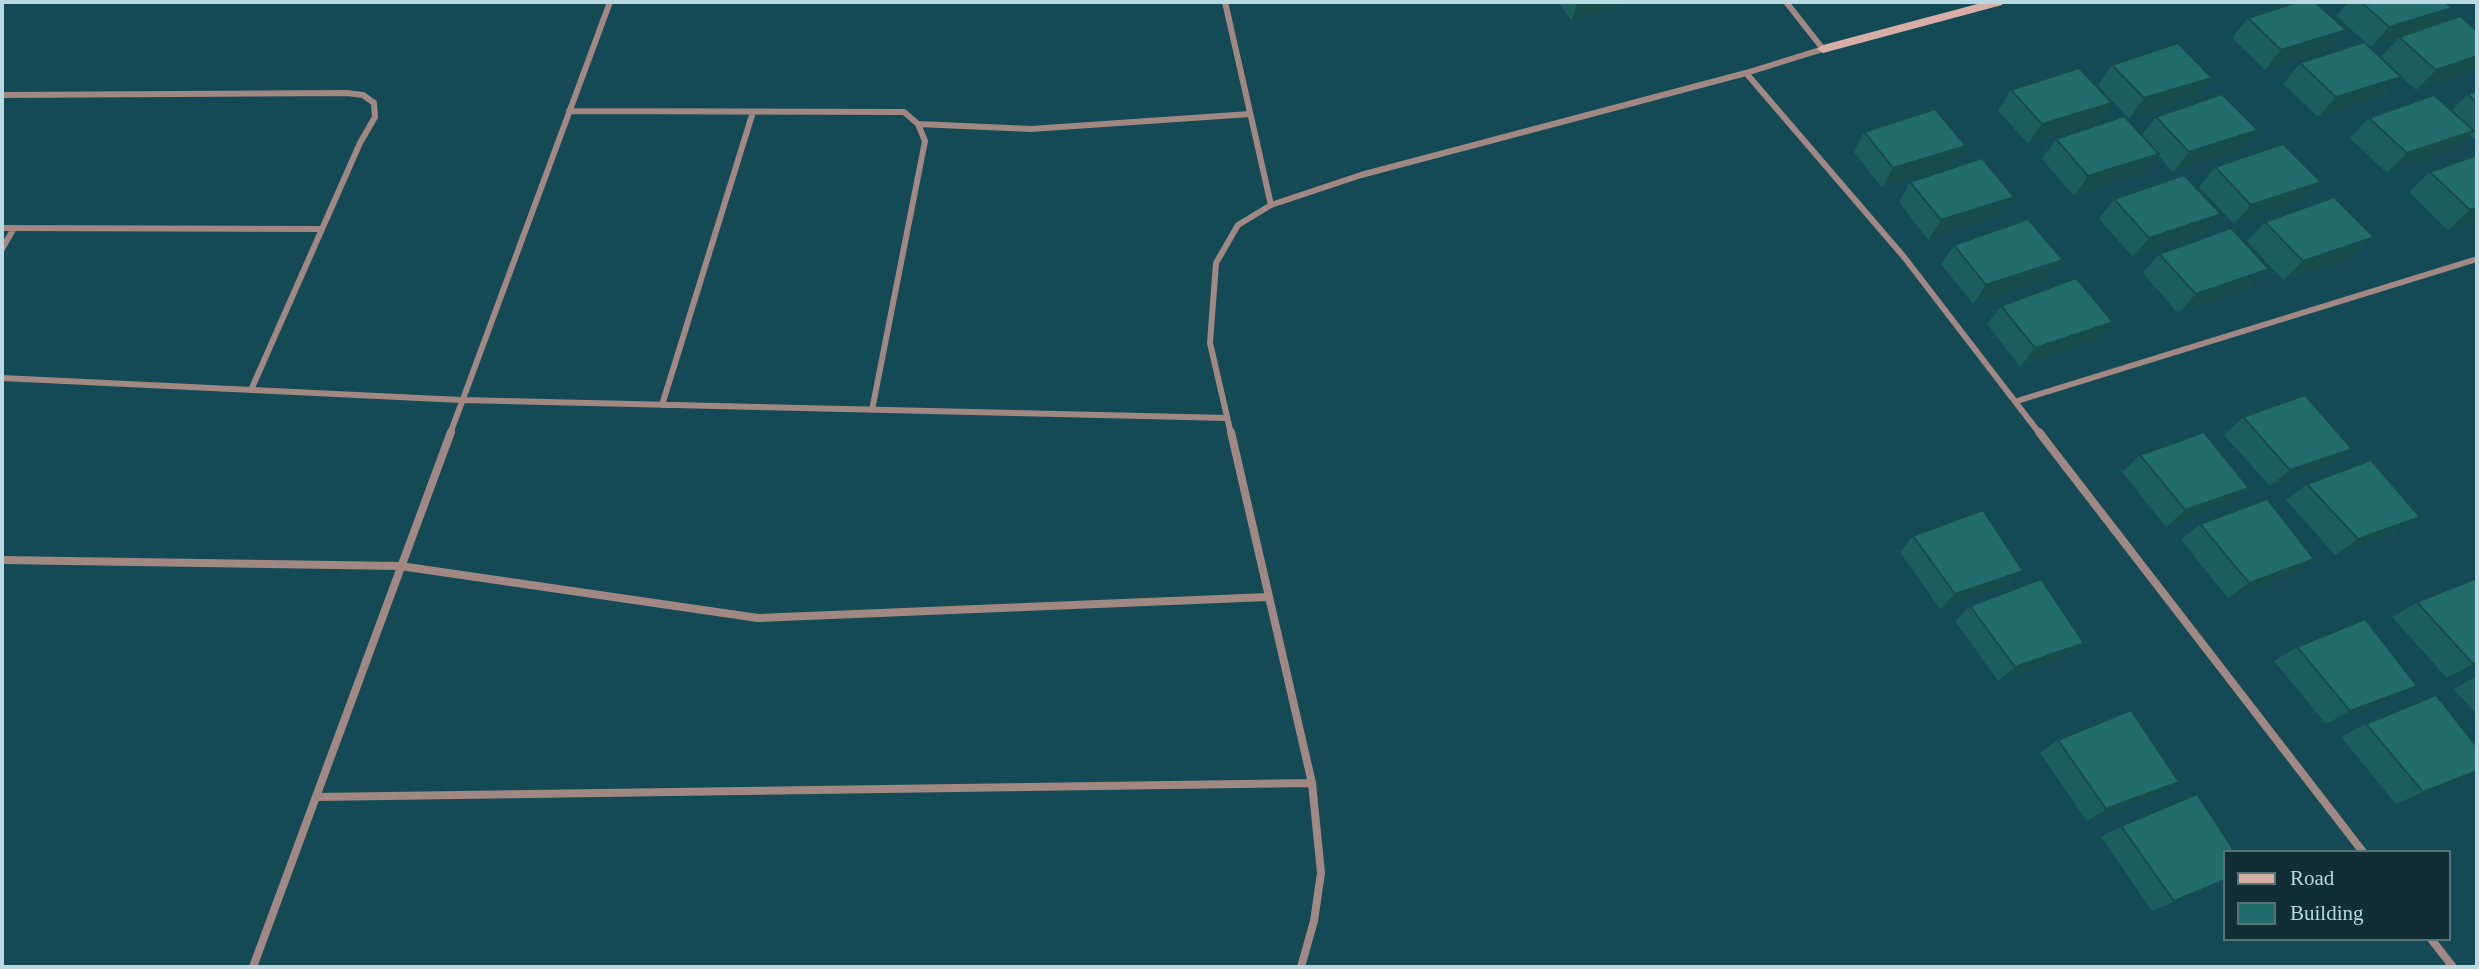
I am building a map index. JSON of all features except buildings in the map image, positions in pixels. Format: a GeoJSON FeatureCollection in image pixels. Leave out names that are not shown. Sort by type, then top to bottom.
{"type":"FeatureCollection","features":[{"type":"Feature","properties":{"kind":"street"},"geometry":{"type":"LineString","coordinates":[[253,967],[610,2]]}},
{"type":"Feature","properties":{"kind":"street"},"geometry":{"type":"LineString","coordinates":[[1225,2],[1271,205]]}},
{"type":"Feature","properties":{"kind":"street"},"geometry":{"type":"LineString","coordinates":[[1787,2],[1823,49]]}},
{"type":"Feature","properties":{"kind":"street"},"geometry":{"type":"LineString","coordinates":[[1301,967],[1314,921],[1321,873],[1312,783],[1210,343],[1216,262],[1238,225],[1271,205],[1361,175],[1746,73],[1823,49],[1998,2]]}},
{"type":"Feature","properties":{"kind":"street"},"geometry":{"type":"LineString","coordinates":[[1746,73],[1904,257],[2361,850]]}},
{"type":"Feature","properties":{"kind":"street"},"geometry":{"type":"LineString","coordinates":[[2,95],[363,95],[374,103],[375,117],[251,390]]}},
{"type":"Feature","properties":{"kind":"street"},"geometry":{"type":"LineString","coordinates":[[569,111],[904,112],[918,124],[925,141],[872,410]]}},
{"type":"Feature","properties":{"kind":"street"},"geometry":{"type":"LineString","coordinates":[[662,405],[752,111]]}},
{"type":"Feature","properties":{"kind":"street"},"geometry":{"type":"LineString","coordinates":[[918,124],[1031,129],[1250,114]]}},
{"type":"Feature","properties":{"kind":"street"},"geometry":{"type":"LineString","coordinates":[[2,228],[322,229]]}},
{"type":"Feature","properties":{"kind":"street"},"geometry":{"type":"LineString","coordinates":[[2,248],[15,228]]}},
{"type":"Feature","properties":{"kind":"street"},"geometry":{"type":"LineString","coordinates":[[2017,401],[2477,260]]}},
{"type":"Feature","properties":{"kind":"street"},"geometry":{"type":"LineString","coordinates":[[2,378],[461,400],[1227,418]]}},
{"type":"Feature","properties":{"kind":"street"},"geometry":{"type":"LineString","coordinates":[[2,560],[400,566],[758,618],[1268,597]]}},
{"type":"Feature","properties":{"kind":"street"},"geometry":{"type":"LineString","coordinates":[[316,797],[1312,783]]}},
{"type":"Feature","properties":{"kind":"street"},"geometry":{"type":"LineString","coordinates":[[2433,941],[2453,967]]}}]}
